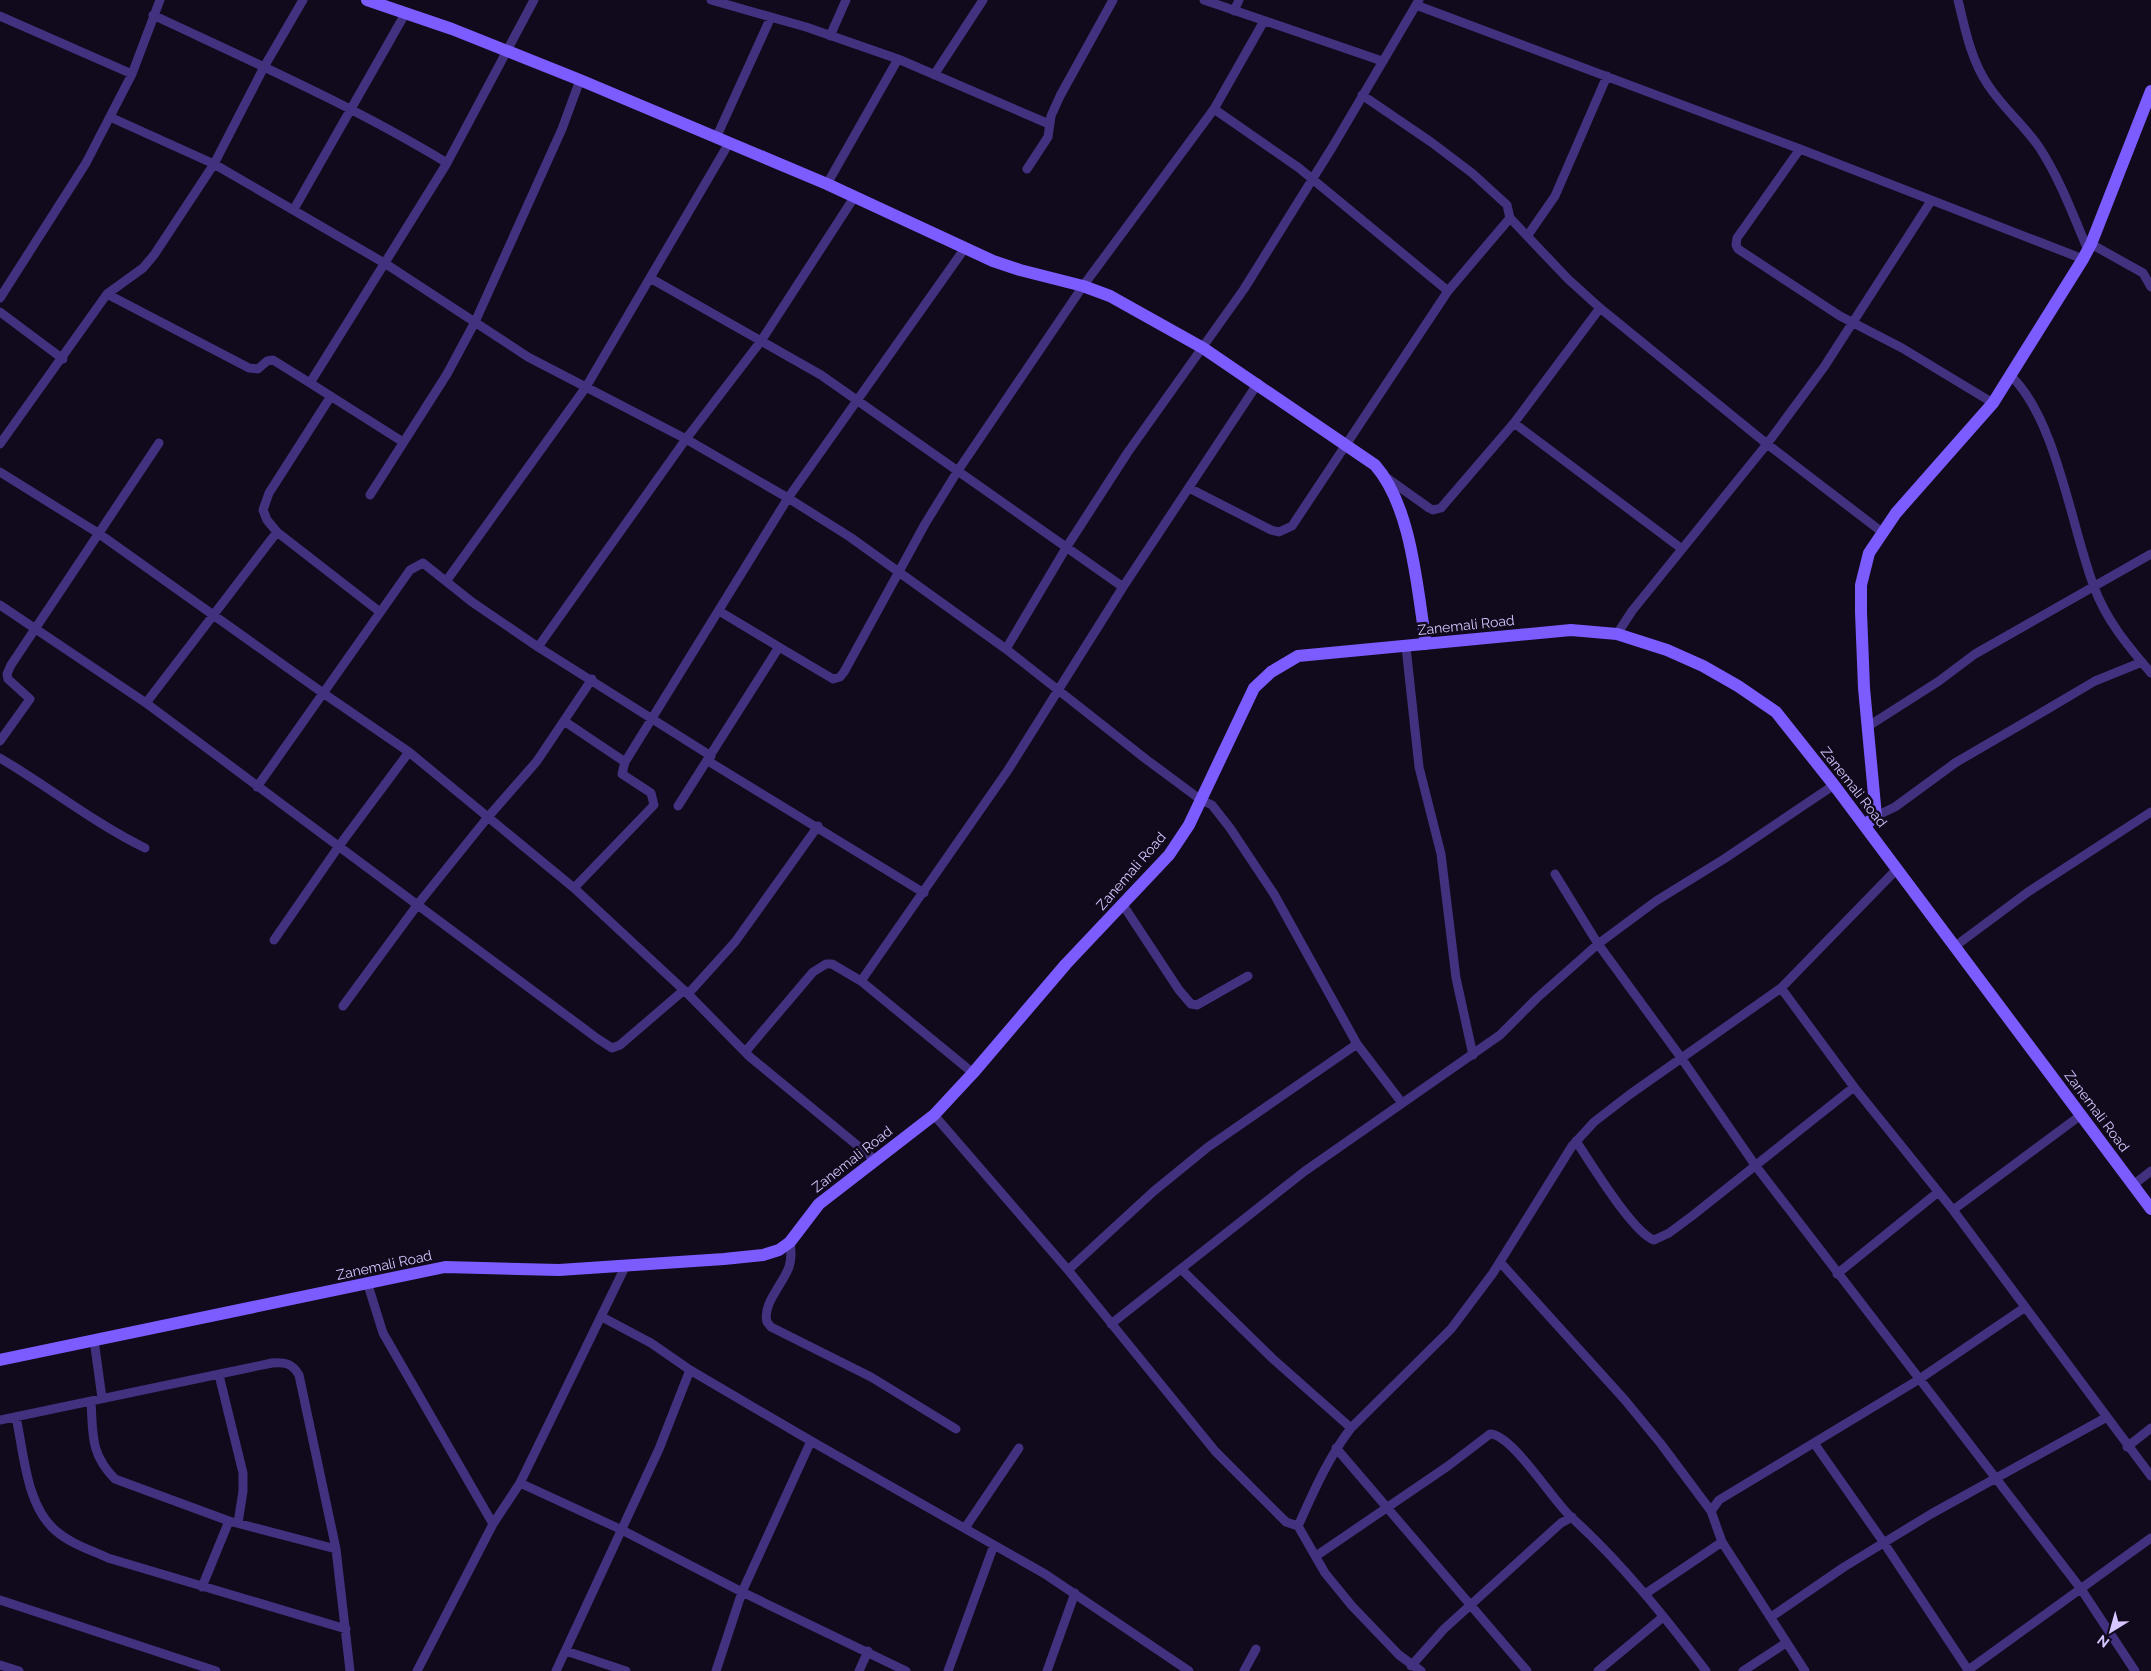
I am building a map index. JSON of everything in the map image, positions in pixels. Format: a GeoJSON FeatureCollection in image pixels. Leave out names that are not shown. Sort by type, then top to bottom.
{"type":"FeatureCollection","features":[{"type":"Feature","properties":{"kind":"street"},"geometry":{"type":"LineString","coordinates":[[0,298],[82,171],[132,74],[160,0]]}},
{"type":"Feature","properties":{"kind":"street"},"geometry":{"type":"LineString","coordinates":[[0,444],[107,294],[143,268],[154,255],[214,164],[264,67],[303,0]]}},
{"type":"Feature","properties":{"kind":"street"},"geometry":{"type":"LineString","coordinates":[[367,0],[452,29],[580,80],[855,196],[965,248],[1020,270],[1083,286],[1110,296],[1203,348],[1258,383],[1375,465],[1387,478],[1429,508],[1437,510],[1514,423],[1600,308]]}},
{"type":"Feature","properties":{"kind":"street"},"geometry":{"type":"LineString","coordinates":[[310,383],[447,164],[534,0]]}},
{"type":"Feature","properties":{"kind":"street"},"geometry":{"type":"LineString","coordinates":[[711,0],[734,4],[771,18],[898,59],[1049,124]]}},
{"type":"Feature","properties":{"kind":"street"},"geometry":{"type":"LineString","coordinates":[[830,36],[846,0]]}},
{"type":"Feature","properties":{"kind":"street"},"geometry":{"type":"LineString","coordinates":[[934,75],[982,0]]}},
{"type":"Feature","properties":{"kind":"street"},"geometry":{"type":"LineString","coordinates":[[1027,169],[1048,138],[1049,124],[1060,96],[1113,0]]}},
{"type":"Feature","properties":{"kind":"street"},"geometry":{"type":"LineString","coordinates":[[1204,0],[1382,61]]}},
{"type":"Feature","properties":{"kind":"street"},"geometry":{"type":"LineString","coordinates":[[1234,11],[1239,0]]}},
{"type":"Feature","properties":{"kind":"street"},"geometry":{"type":"LineString","coordinates":[[1958,0],[1972,54],[1987,84],[2027,131],[2048,162],[2064,193],[2087,251]]}},
{"type":"Feature","properties":{"kind":"street"},"geometry":{"type":"LineString","coordinates":[[1006,649],[1066,548],[1128,452],[1244,289],[1311,178],[1333,146],[1418,3],[1931,201],[2087,251],[2147,274],[2151,288]]}},
{"type":"Feature","properties":{"kind":"street"},"geometry":{"type":"LineString","coordinates":[[294,209],[405,14]]}},
{"type":"Feature","properties":{"kind":"street"},"geometry":{"type":"LineString","coordinates":[[153,15],[394,131],[447,164]]}},
{"type":"Feature","properties":{"kind":"street"},"geometry":{"type":"LineString","coordinates":[[0,16],[132,74]]}},
{"type":"Feature","properties":{"kind":"street"},"geometry":{"type":"LineString","coordinates":[[716,138],[771,18]]}},
{"type":"Feature","properties":{"kind":"street"},"geometry":{"type":"LineString","coordinates":[[720,611],[833,678],[840,677],[898,572],[957,472],[1083,286],[1214,109],[1264,21]]}},
{"type":"Feature","properties":{"kind":"street"},"geometry":{"type":"LineString","coordinates":[[827,184],[898,59]]}},
{"type":"Feature","properties":{"kind":"street"},"geometry":{"type":"LineString","coordinates":[[1528,235],[1563,181],[1607,76]]}},
{"type":"Feature","properties":{"kind":"street"},"geometry":{"type":"LineString","coordinates":[[370,495],[447,374],[476,322],[562,129],[580,80]]}},
{"type":"Feature","properties":{"kind":"street"},"geometry":{"type":"LineString","coordinates":[[1876,816],[1868,727],[1861,585],[1869,553],[1882,532],[1993,403],[2011,376],[2087,251],[2151,91]]}},
{"type":"Feature","properties":{"kind":"street"},"geometry":{"type":"LineString","coordinates":[[1362,96],[1472,173],[1507,205],[1510,218],[1568,279],[1600,308],[1767,444],[1882,532]]}},
{"type":"Feature","properties":{"kind":"street"},"geometry":{"type":"LineString","coordinates":[[1214,109],[1311,178],[1448,291]]}},
{"type":"Feature","properties":{"kind":"street"},"geometry":{"type":"LineString","coordinates":[[110,117],[214,164],[386,264],[528,357],[686,438],[788,498],[898,572],[1006,649],[1201,800],[1212,806],[1221,815],[1274,894],[1357,1044],[1402,1103]]}},
{"type":"Feature","properties":{"kind":"street"},"geometry":{"type":"LineString","coordinates":[[447,580],[586,387],[729,144]]}},
{"type":"Feature","properties":{"kind":"street"},"geometry":{"type":"LineString","coordinates":[[1800,149],[1737,238],[1736,245],[1742,252],[1854,322],[1902,348],[1993,403]]}},
{"type":"Feature","properties":{"kind":"street"},"geometry":{"type":"LineString","coordinates":[[538,647],[686,438],[761,341],[855,196]]}},
{"type":"Feature","properties":{"kind":"street"},"geometry":{"type":"LineString","coordinates":[[1616,634],[1632,611],[1767,444],[1854,322],[1931,201]]}},
{"type":"Feature","properties":{"kind":"street"},"geometry":{"type":"LineString","coordinates":[[1190,488],[1271,530],[1285,531],[1292,526],[1448,291],[1510,218]]}},
{"type":"Feature","properties":{"kind":"street"},"geometry":{"type":"LineString","coordinates":[[574,888],[654,805],[651,793],[622,774],[626,762],[788,498],[856,399],[965,248]]}},
{"type":"Feature","properties":{"kind":"street"},"geometry":{"type":"LineString","coordinates":[[650,278],[804,365],[856,399],[957,472],[1123,587]]}},
{"type":"Feature","properties":{"kind":"street"},"geometry":{"type":"LineString","coordinates":[[107,294],[249,368],[258,370],[267,361],[273,360],[403,442]]}},
{"type":"Feature","properties":{"kind":"street"},"geometry":{"type":"LineString","coordinates":[[0,312],[62,359]]}},
{"type":"Feature","properties":{"kind":"street"},"geometry":{"type":"LineString","coordinates":[[2011,376],[2029,394],[2055,456],[2093,586],[2104,611],[2151,674]]}},
{"type":"Feature","properties":{"kind":"street"},"geometry":{"type":"LineString","coordinates":[[861,981],[1008,770],[1123,587],[1258,383]]}},
{"type":"Feature","properties":{"kind":"street"},"geometry":{"type":"LineString","coordinates":[[331,396],[264,502],[263,510],[267,520],[277,532],[380,612]]}},
{"type":"Feature","properties":{"kind":"street"},"geometry":{"type":"LineString","coordinates":[[1514,423],[1682,549]]}},
{"type":"Feature","properties":{"kind":"street"},"geometry":{"type":"LineString","coordinates":[[0,740],[30,700],[29,696],[8,679],[7,674],[34,628],[159,443]]}},
{"type":"Feature","properties":{"kind":"street"},"geometry":{"type":"LineString","coordinates":[[0,472],[98,533],[409,752],[574,888],[686,992],[746,1052],[875,1160]]}},
{"type":"Feature","properties":{"kind":"street"},"geometry":{"type":"LineString","coordinates":[[1387,478],[1402,511],[1426,644]]}},
{"type":"Feature","properties":{"kind":"street"},"geometry":{"type":"LineString","coordinates":[[146,703],[277,532]]}},
{"type":"Feature","properties":{"kind":"street"},"geometry":{"type":"LineString","coordinates":[[1868,727],[1939,681],[1975,654],[2151,554]]}},
{"type":"Feature","properties":{"kind":"street"},"geometry":{"type":"LineString","coordinates":[[257,787],[410,570],[418,563],[427,564],[472,602],[538,647],[592,679],[710,758],[924,893]]}},
{"type":"Feature","properties":{"kind":"street"},"geometry":{"type":"LineString","coordinates":[[0,605],[146,703],[612,1048],[620,1045],[686,992],[735,942],[818,826]]}},
{"type":"Feature","properties":{"kind":"street","name":"Zanemali Road"},"geometry":{"type":"LineString","coordinates":[[0,1360],[368,1285],[417,1272],[445,1268],[559,1270],[763,1255],[780,1250],[790,1242],[819,1204],[934,1114],[973,1073],[1066,964],[1169,856],[1189,825],[1254,688],[1271,672],[1298,656],[1571,630],[1616,634],[1667,650],[1702,666],[1738,686],[1776,712],[1865,825],[2151,1209]]}},
{"type":"Feature","properties":{"kind":"street"},"geometry":{"type":"LineString","coordinates":[[678,806],[779,647]]}},
{"type":"Feature","properties":{"kind":"street"},"geometry":{"type":"LineString","coordinates":[[1406,647],[1419,767],[1441,854],[1456,978],[1473,1055]]}},
{"type":"Feature","properties":{"kind":"street"},"geometry":{"type":"LineString","coordinates":[[1865,825],[1876,816],[1895,807],[1955,763],[2095,681],[2142,662]]}},
{"type":"Feature","properties":{"kind":"street"},"geometry":{"type":"LineString","coordinates":[[343,1006],[418,904],[488,817],[537,761],[592,679]]}},
{"type":"Feature","properties":{"kind":"street"},"geometry":{"type":"LineString","coordinates":[[564,721],[626,762]]}},
{"type":"Feature","properties":{"kind":"street"},"geometry":{"type":"LineString","coordinates":[[274,940],[339,846],[409,752]]}},
{"type":"Feature","properties":{"kind":"street"},"geometry":{"type":"LineString","coordinates":[[0,758],[63,796],[107,827],[145,848]]}},
{"type":"Feature","properties":{"kind":"street"},"geometry":{"type":"LineString","coordinates":[[1111,1324],[1305,1171],[1500,1035],[1537,998],[1598,944],[1656,902],[1834,785]]}},
{"type":"Feature","properties":{"kind":"street"},"geometry":{"type":"LineString","coordinates":[[1954,946],[2028,892],[2151,812]]}},
{"type":"Feature","properties":{"kind":"street"},"geometry":{"type":"LineString","coordinates":[[1298,1526],[1327,1462],[1336,1448],[1351,1428],[1451,1329],[1500,1262],[1576,1141],[1594,1122],[1629,1095],[1781,988],[1897,869]]}},
{"type":"Feature","properties":{"kind":"street"},"geometry":{"type":"LineString","coordinates":[[1556,874],[1598,944],[1682,1059],[1755,1165],[1918,1380],[2081,1589],[2136,1671]]}},
{"type":"Feature","properties":{"kind":"street"},"geometry":{"type":"LineString","coordinates":[[1123,905],[1190,1004],[1197,1005],[1248,976]]}},
{"type":"Feature","properties":{"kind":"street"},"geometry":{"type":"LineString","coordinates":[[746,1052],[813,972],[820,967],[832,964],[861,981],[973,1073]]}},
{"type":"Feature","properties":{"kind":"street"},"geometry":{"type":"LineString","coordinates":[[1781,988],[1854,1087],[1937,1193],[1953,1210],[2024,1308],[2107,1417],[2127,1447],[2151,1476]]}},
{"type":"Feature","properties":{"kind":"street"},"geometry":{"type":"LineString","coordinates":[[1068,1270],[1154,1191],[1208,1147],[1357,1044]]}},
{"type":"Feature","properties":{"kind":"street"},"geometry":{"type":"LineString","coordinates":[[1576,1141],[1635,1225],[1648,1238],[1654,1240],[1669,1233],[1854,1087]]}},
{"type":"Feature","properties":{"kind":"street"},"geometry":{"type":"LineString","coordinates":[[934,1114],[1068,1270],[1214,1451],[1286,1522],[1298,1526],[1325,1573],[1352,1606],[1411,1666],[1421,1671]]}},
{"type":"Feature","properties":{"kind":"street"},"geometry":{"type":"LineString","coordinates":[[1953,1210],[2081,1115]]}},
{"type":"Feature","properties":{"kind":"street"},"geometry":{"type":"LineString","coordinates":[[2133,1185],[2151,1171]]}},
{"type":"Feature","properties":{"kind":"street"},"geometry":{"type":"LineString","coordinates":[[1837,1274],[1937,1193]]}},
{"type":"Feature","properties":{"kind":"street"},"geometry":{"type":"LineString","coordinates":[[790,1242],[792,1256],[789,1266],[768,1306],[767,1322],[772,1327],[871,1377],[956,1429]]}},
{"type":"Feature","properties":{"kind":"street"},"geometry":{"type":"LineString","coordinates":[[1500,1262],[1624,1399],[1661,1444],[1711,1511],[1722,1542],[1805,1671]]}},
{"type":"Feature","properties":{"kind":"street"},"geometry":{"type":"LineString","coordinates":[[416,1671],[493,1524],[520,1483],[626,1265]]}},
{"type":"Feature","properties":{"kind":"street"},"geometry":{"type":"LineString","coordinates":[[1181,1269],[1272,1358],[1351,1428]]}},
{"type":"Feature","properties":{"kind":"street"},"geometry":{"type":"LineString","coordinates":[[368,1285],[383,1333],[493,1524]]}},
{"type":"Feature","properties":{"kind":"street"},"geometry":{"type":"LineString","coordinates":[[1711,1511],[1719,1500],[1918,1380],[2024,1308]]}},
{"type":"Feature","properties":{"kind":"street"},"geometry":{"type":"LineString","coordinates":[[602,1317],[651,1343],[690,1370],[1075,1593],[1189,1671]]}},
{"type":"Feature","properties":{"kind":"street"},"geometry":{"type":"LineString","coordinates":[[94,1340],[102,1398]]}},
{"type":"Feature","properties":{"kind":"street"},"geometry":{"type":"LineString","coordinates":[[0,1420],[281,1362],[295,1367],[299,1375],[336,1549],[350,1671]]}},
{"type":"Feature","properties":{"kind":"street"},"geometry":{"type":"LineString","coordinates":[[556,1671],[620,1529],[659,1449],[690,1370]]}},
{"type":"Feature","properties":{"kind":"street"},"geometry":{"type":"LineString","coordinates":[[202,1587],[234,1522],[243,1491],[243,1473],[219,1375]]}},
{"type":"Feature","properties":{"kind":"street"},"geometry":{"type":"LineString","coordinates":[[91,1401],[93,1443],[103,1467],[115,1480],[234,1522],[336,1549]]}},
{"type":"Feature","properties":{"kind":"street"},"geometry":{"type":"LineString","coordinates":[[16,1417],[31,1485],[39,1510],[57,1532],[72,1542],[108,1558],[346,1629]]}},
{"type":"Feature","properties":{"kind":"street"},"geometry":{"type":"LineString","coordinates":[[1771,1617],[1844,1567],[1884,1543],[2107,1417]]}},
{"type":"Feature","properties":{"kind":"street"},"geometry":{"type":"LineString","coordinates":[[2127,1447],[2151,1428]]}},
{"type":"Feature","properties":{"kind":"street"},"geometry":{"type":"LineString","coordinates":[[1316,1556],[1448,1466],[1490,1434],[1495,1434],[1514,1449],[1572,1517],[1586,1529],[1645,1594],[1706,1671]]}},
{"type":"Feature","properties":{"kind":"street"},"geometry":{"type":"LineString","coordinates":[[716,1671],[742,1592],[811,1441]]}},
{"type":"Feature","properties":{"kind":"street"},"geometry":{"type":"LineString","coordinates":[[1814,1443],[1884,1543],[1968,1671],[2151,1538]]}},
{"type":"Feature","properties":{"kind":"street"},"geometry":{"type":"LineString","coordinates":[[965,1528],[1019,1448]]}},
{"type":"Feature","properties":{"kind":"street"},"geometry":{"type":"LineString","coordinates":[[1336,1448],[1472,1604],[1527,1671]]}},
{"type":"Feature","properties":{"kind":"street"},"geometry":{"type":"LineString","coordinates":[[520,1483],[620,1529],[742,1592],[868,1651],[906,1671]]}},
{"type":"Feature","properties":{"kind":"street"},"geometry":{"type":"LineString","coordinates":[[1411,1666],[1438,1636],[1472,1604],[1560,1523],[1572,1517]]}},
{"type":"Feature","properties":{"kind":"street"},"geometry":{"type":"LineString","coordinates":[[1645,1594],[1722,1542]]}},
{"type":"Feature","properties":{"kind":"street"},"geometry":{"type":"LineString","coordinates":[[948,1671],[994,1545]]}},
{"type":"Feature","properties":{"kind":"street"},"geometry":{"type":"LineString","coordinates":[[1047,1671],[1075,1593]]}},
{"type":"Feature","properties":{"kind":"street"},"geometry":{"type":"LineString","coordinates":[[0,1600],[216,1671]]}},
{"type":"Feature","properties":{"kind":"street"},"geometry":{"type":"LineString","coordinates":[[1598,1671],[1663,1617]]}},
{"type":"Feature","properties":{"kind":"street"},"geometry":{"type":"LineString","coordinates":[[1743,1671],[1786,1643]]}},
{"type":"Feature","properties":{"kind":"street"},"geometry":{"type":"LineString","coordinates":[[1244,1671],[1256,1649]]}},
{"type":"Feature","properties":{"kind":"street"},"geometry":{"type":"LineString","coordinates":[[566,1651],[626,1671]]}},
{"type":"Feature","properties":{"kind":"street"},"geometry":{"type":"LineString","coordinates":[[859,1671],[868,1651]]}},
{"type":"Feature","properties":{"kind":"street"},"geometry":{"type":"LineString","coordinates":[[0,1665],[19,1671]]}}]}
